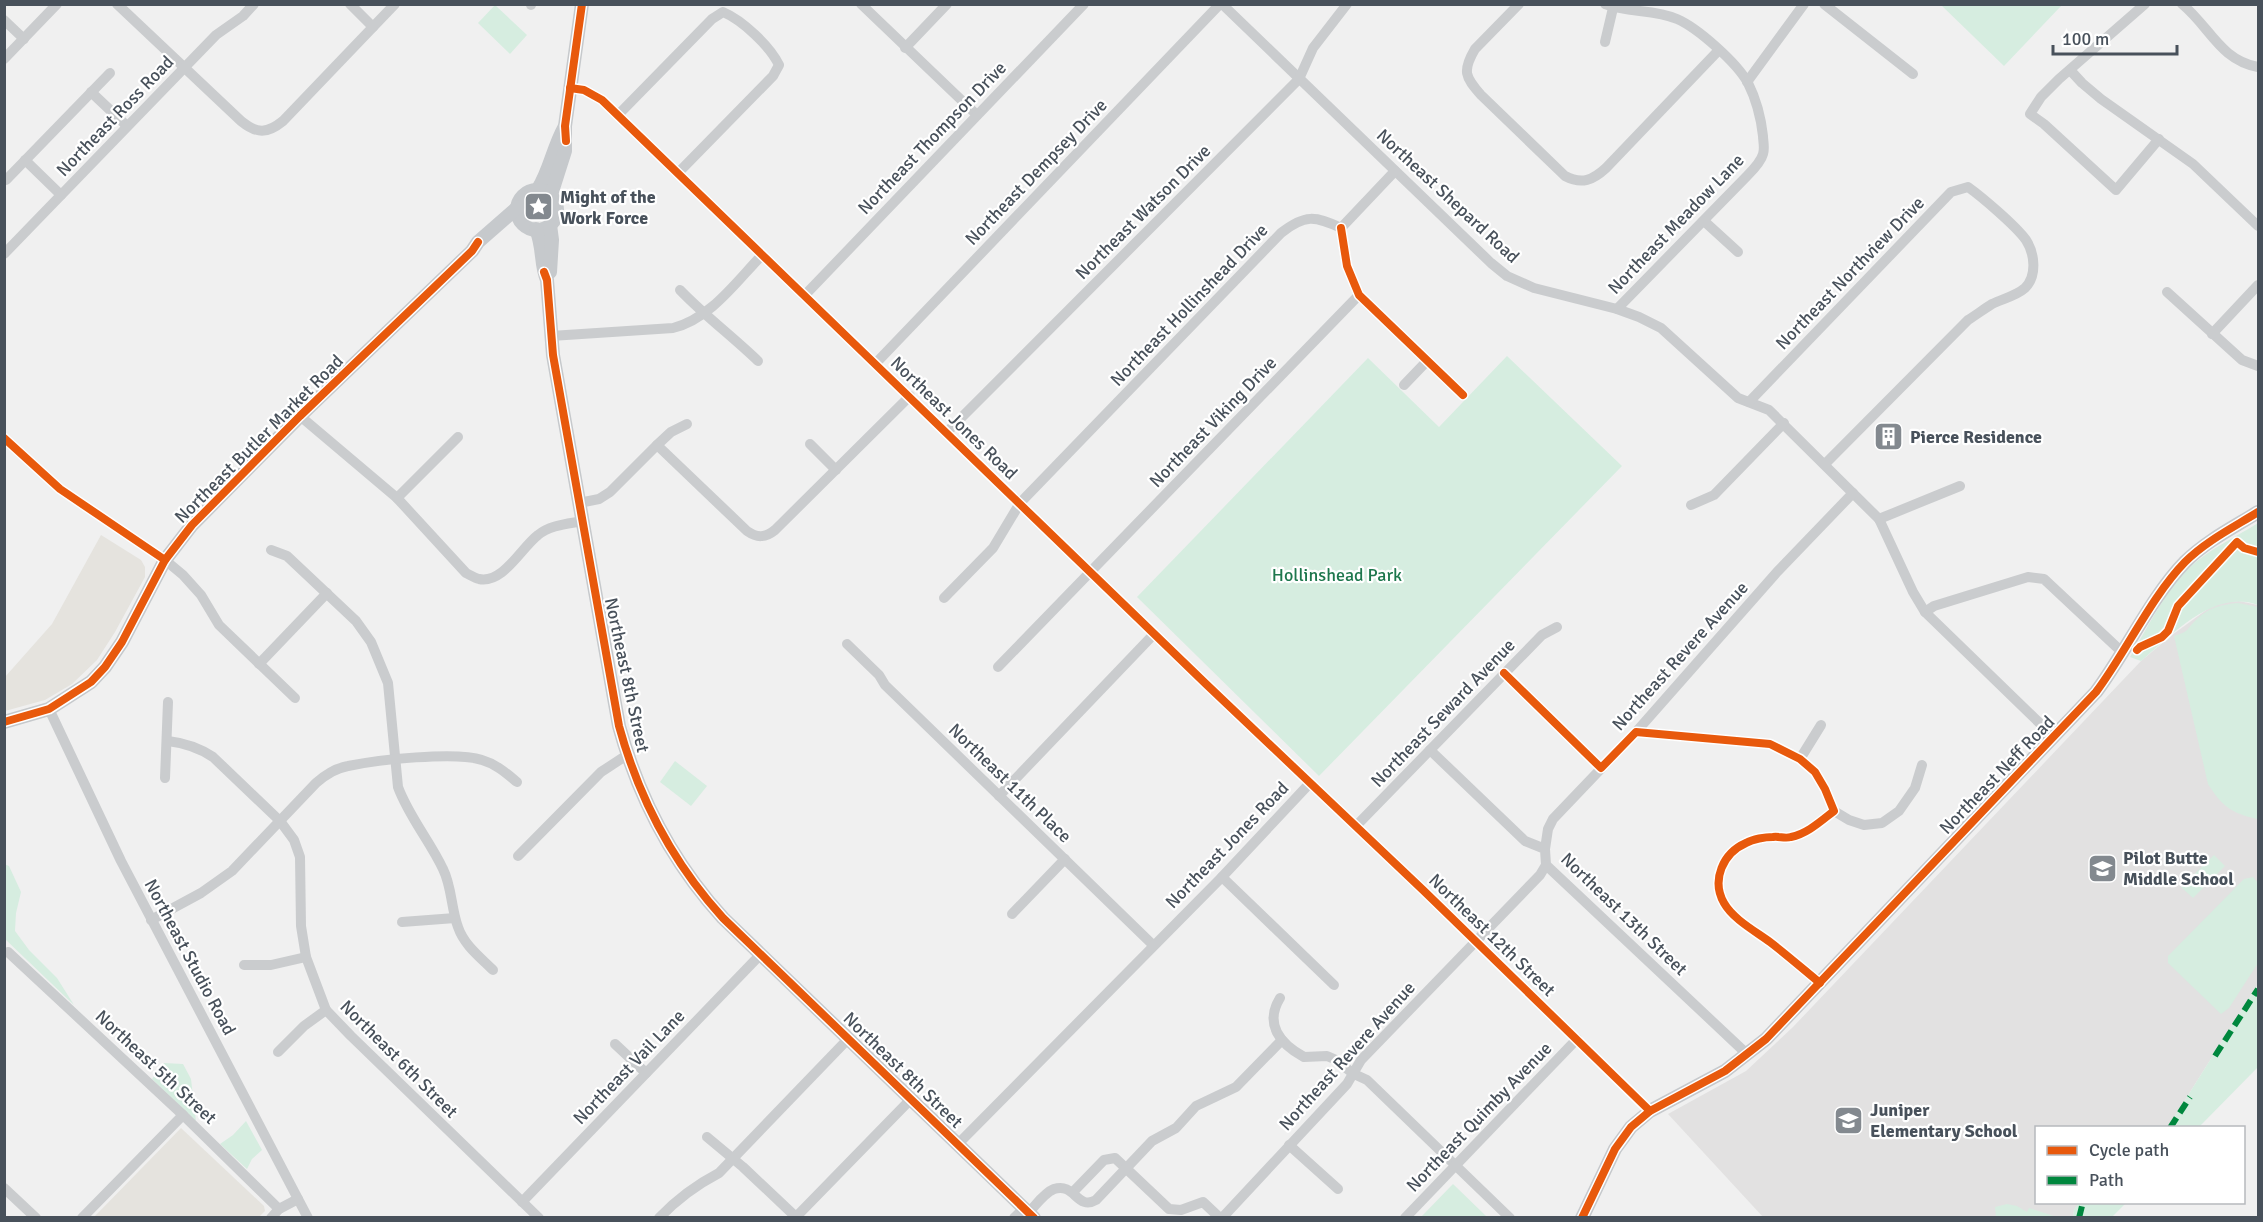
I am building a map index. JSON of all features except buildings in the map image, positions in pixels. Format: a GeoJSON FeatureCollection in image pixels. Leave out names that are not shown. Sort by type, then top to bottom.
{"type":"FeatureCollection","features":[{"type":"Feature","properties":{"kind":"main road"},"geometry":{"type":"LineString","coordinates":[[544,192],[565,151],[565,126],[582,4]]}},
{"type":"Feature","properties":{"kind":"main road"},"geometry":{"type":"LineString","coordinates":[[544,192],[558,208],[555,220],[550,225],[536,230],[521,222],[518,207],[522,197],[527,193],[544,192]]}},
{"type":"Feature","properties":{"kind":"main road","name":"Northeast Butler Market Road"},"geometry":{"type":"LineString","coordinates":[[4,722],[49,709],[91,682],[105,667],[122,642],[165,560],[208,508],[472,251],[478,242],[518,207]]}},
{"type":"Feature","properties":{"kind":"main road","name":"Northeast Butler Market Road"},"geometry":{"type":"LineString","coordinates":[[472,251],[482,247],[507,226],[521,222]]}},
{"type":"Feature","properties":{"kind":"main road","name":"Northeast 8th Street"},"geometry":{"type":"LineString","coordinates":[[547,280],[552,267],[550,225]]}},
{"type":"Feature","properties":{"kind":"main road","name":"Northeast 8th Street"},"geometry":{"type":"LineString","coordinates":[[536,230],[542,243],[551,336],[619,726],[627,755],[653,818],[686,873],[723,918],[958,1144],[1025,1214]]}},
{"type":"Feature","properties":{"kind":"main road","name":"Northeast Neff Road"},"geometry":{"type":"LineString","coordinates":[[1582,1218],[1622,1137],[1630,1127],[1650,1112],[1725,1071],[1766,1039],[2096,692],[2165,586],[2187,560],[2203,546],[2259,512]]}},
{"type":"Feature","properties":{"kind":"street"},"geometry":{"type":"LineString","coordinates":[[4,59],[57,4]]}},
{"type":"Feature","properties":{"kind":"street"},"geometry":{"type":"LineString","coordinates":[[117,4],[241,122],[249,128],[264,132],[283,121],[395,4]]}},
{"type":"Feature","properties":{"kind":"street","name":"Northeast Ross Road"},"geometry":{"type":"LineString","coordinates":[[4,254],[216,35],[243,16],[254,4]]}},
{"type":"Feature","properties":{"kind":"street"},"geometry":{"type":"LineString","coordinates":[[350,4],[373,27]]}},
{"type":"Feature","properties":{"kind":"street"},"geometry":{"type":"LineString","coordinates":[[861,4],[977,115]]}},
{"type":"Feature","properties":{"kind":"street"},"geometry":{"type":"LineString","coordinates":[[905,48],[947,4]]}},
{"type":"Feature","properties":{"kind":"street","name":"Northeast Thompson Drive"},"geometry":{"type":"LineString","coordinates":[[804,296],[1084,4]]}},
{"type":"Feature","properties":{"kind":"street","name":"Northeast Shepard Road"},"geometry":{"type":"LineString","coordinates":[[1221,4],[1491,263],[1508,276],[1534,288],[1617,309],[1661,328],[1738,398],[1768,410],[1784,423],[1879,519],[1913,592],[1925,612],[2054,737]]}},
{"type":"Feature","properties":{"kind":"street","name":"Northeast Dempsey Drive"},"geometry":{"type":"LineString","coordinates":[[876,363],[1221,4]]}},
{"type":"Feature","properties":{"kind":"street","name":"Northeast Watson Drive"},"geometry":{"type":"LineString","coordinates":[[947,432],[1299,79],[1313,48],[1347,4]]}},
{"type":"Feature","properties":{"kind":"street"},"geometry":{"type":"LineString","coordinates":[[1519,4],[1475,49],[1466,74],[1481,95],[1565,176],[1573,180],[1588,180],[1606,168],[1719,51]]}},
{"type":"Feature","properties":{"kind":"street"},"geometry":{"type":"LineString","coordinates":[[1747,82],[1804,4]]}},
{"type":"Feature","properties":{"kind":"street"},"geometry":{"type":"LineString","coordinates":[[1824,4],[1913,74]]}},
{"type":"Feature","properties":{"kind":"street"},"geometry":{"type":"LineString","coordinates":[[2145,4],[2041,97],[2030,114],[2116,190],[2159,139]]}},
{"type":"Feature","properties":{"kind":"street"},"geometry":{"type":"LineString","coordinates":[[2182,4],[2193,13],[2224,51],[2238,61],[2259,67]]}},
{"type":"Feature","properties":{"kind":"street"},"geometry":{"type":"LineString","coordinates":[[1605,42],[1609,6]]}},
{"type":"Feature","properties":{"kind":"street","name":"Northeast Meadow Lane"},"geometry":{"type":"LineString","coordinates":[[1609,6],[1646,11],[1676,19],[1697,32],[1719,51],[1747,82],[1761,118],[1763,155],[1747,176],[1617,309]]}},
{"type":"Feature","properties":{"kind":"street"},"geometry":{"type":"LineString","coordinates":[[618,115],[712,19],[723,12],[736,17],[775,55],[779,65],[773,76],[678,173]]}},
{"type":"Feature","properties":{"kind":"street"},"geometry":{"type":"LineString","coordinates":[[4,20],[24,39]]}},
{"type":"Feature","properties":{"kind":"street"},"geometry":{"type":"LineString","coordinates":[[2070,70],[2101,99],[2193,164],[2259,226]]}},
{"type":"Feature","properties":{"kind":"street"},"geometry":{"type":"LineString","coordinates":[[6,180],[110,73]]}},
{"type":"Feature","properties":{"kind":"street","name":"Northeast Jones Road"},"geometry":{"type":"LineString","coordinates":[[570,88],[592,93],[618,115],[1310,783],[1222,877],[958,1144]]}},
{"type":"Feature","properties":{"kind":"street"},"geometry":{"type":"LineString","coordinates":[[91,92],[127,126]]}},
{"type":"Feature","properties":{"kind":"street"},"geometry":{"type":"LineString","coordinates":[[25,160],[61,195]]}},
{"type":"Feature","properties":{"kind":"street"},"geometry":{"type":"LineString","coordinates":[[1395,171],[1341,228],[1347,266],[1359,295],[1463,395]]}},
{"type":"Feature","properties":{"kind":"street","name":"Northeast Northview Drive"},"geometry":{"type":"LineString","coordinates":[[1749,402],[1951,192],[1968,187],[1982,196],[2026,240],[2033,257],[2033,277],[2018,293],[1992,304],[1968,320],[1825,464]]}},
{"type":"Feature","properties":{"kind":"street","name":"Northeast Hollinshead Drive"},"geometry":{"type":"LineString","coordinates":[[944,598],[993,548],[1020,503],[1281,232],[1293,223],[1308,218],[1320,219],[1341,228]]}},
{"type":"Feature","properties":{"kind":"street"},"geometry":{"type":"LineString","coordinates":[[1704,221],[1738,252]]}},
{"type":"Feature","properties":{"kind":"street"},"geometry":{"type":"LineString","coordinates":[[551,336],[673,328],[686,325],[704,315],[762,255]]}},
{"type":"Feature","properties":{"kind":"street"},"geometry":{"type":"LineString","coordinates":[[2212,334],[2259,285]]}},
{"type":"Feature","properties":{"kind":"street"},"geometry":{"type":"LineString","coordinates":[[680,290],[704,315],[758,361]]}},
{"type":"Feature","properties":{"kind":"street"},"geometry":{"type":"LineString","coordinates":[[2167,292],[2242,360],[2259,366]]}},
{"type":"Feature","properties":{"kind":"street","name":"Northeast Viking Drive"},"geometry":{"type":"LineString","coordinates":[[998,667],[1359,295]]}},
{"type":"Feature","properties":{"kind":"street"},"geometry":{"type":"LineString","coordinates":[[1404,386],[1427,361]]}},
{"type":"Feature","properties":{"kind":"street"},"geometry":{"type":"LineString","coordinates":[[657,445],[743,528],[757,537],[764,537],[775,530],[909,396]]}},
{"type":"Feature","properties":{"kind":"street"},"geometry":{"type":"LineString","coordinates":[[300,416],[397,498],[466,573],[480,579],[493,578],[503,571],[539,534],[554,526],[583,521]]}},
{"type":"Feature","properties":{"kind":"street"},"geometry":{"type":"LineString","coordinates":[[1691,504],[1714,495],[1784,423]]}},
{"type":"Feature","properties":{"kind":"street"},"geometry":{"type":"LineString","coordinates":[[579,503],[599,499],[610,492],[671,432],[687,424]]}},
{"type":"Feature","properties":{"kind":"street"},"geometry":{"type":"LineString","coordinates":[[397,498],[458,437]]}},
{"type":"Feature","properties":{"kind":"street"},"geometry":{"type":"LineString","coordinates":[[4,438],[60,489],[165,560],[195,586],[219,625],[295,698]]}},
{"type":"Feature","properties":{"kind":"street"},"geometry":{"type":"LineString","coordinates":[[810,444],[836,470]]}},
{"type":"Feature","properties":{"kind":"street"},"geometry":{"type":"LineString","coordinates":[[1879,519],[1960,486]]}},
{"type":"Feature","properties":{"kind":"street","name":"Northeast Revere Avenue"},"geometry":{"type":"LineString","coordinates":[[1545,849],[1552,819],[1636,732],[1777,572],[1853,493]]}},
{"type":"Feature","properties":{"kind":"street"},"geometry":{"type":"LineString","coordinates":[[271,550],[287,556],[366,632],[388,683],[398,787],[404,803],[443,868],[458,930],[466,943],[493,970]]}},
{"type":"Feature","properties":{"kind":"street"},"geometry":{"type":"LineString","coordinates":[[1925,612],[1934,606],[2028,577],[2044,579],[2123,653]]}},
{"type":"Feature","properties":{"kind":"street"},"geometry":{"type":"LineString","coordinates":[[259,664],[327,593]]}},
{"type":"Feature","properties":{"kind":"street","name":"Northeast Seward Avenue"},"geometry":{"type":"LineString","coordinates":[[1356,826],[1542,635],[1557,627]]}},
{"type":"Feature","properties":{"kind":"street"},"geometry":{"type":"LineString","coordinates":[[999,796],[1154,634]]}},
{"type":"Feature","properties":{"kind":"street","name":"Northeast 11th Place"},"geometry":{"type":"LineString","coordinates":[[847,644],[879,675],[885,685],[1153,945]]}},
{"type":"Feature","properties":{"kind":"street"},"geometry":{"type":"LineString","coordinates":[[1504,673],[1601,768]]}},
{"type":"Feature","properties":{"kind":"street"},"geometry":{"type":"LineString","coordinates":[[165,778],[168,702]]}},
{"type":"Feature","properties":{"kind":"street","name":"Northeast Studio Road"},"geometry":{"type":"LineString","coordinates":[[49,709],[120,861],[308,1218]]}},
{"type":"Feature","properties":{"kind":"street"},"geometry":{"type":"LineString","coordinates":[[1800,759],[1821,725]]}},
{"type":"Feature","properties":{"kind":"street"},"geometry":{"type":"LineString","coordinates":[[1636,732],[1770,744],[1800,759],[1815,772],[1834,811],[1849,820],[1864,825],[1882,823],[1899,811],[1915,788],[1922,765]]}},
{"type":"Feature","properties":{"kind":"street","name":"Northeast 6th Street"},"geometry":{"type":"LineString","coordinates":[[168,741],[202,749],[213,757],[280,821],[294,840],[300,857],[301,926],[306,957],[326,1010],[539,1218]]}},
{"type":"Feature","properties":{"kind":"street","name":"Northeast 13th Street"},"geometry":{"type":"LineString","coordinates":[[1430,750],[1525,841],[1545,849],[1546,865],[1748,1055]]}},
{"type":"Feature","properties":{"kind":"street"},"geometry":{"type":"LineString","coordinates":[[518,856],[601,772],[627,755]]}},
{"type":"Feature","properties":{"kind":"street"},"geometry":{"type":"LineString","coordinates":[[151,920],[217,884],[326,774],[346,766],[395,760],[471,757],[491,763],[517,782]]}},
{"type":"Feature","properties":{"kind":"street","name":"Northeast 12th Street"},"geometry":{"type":"LineString","coordinates":[[1310,783],[1650,1112]]}},
{"type":"Feature","properties":{"kind":"street"},"geometry":{"type":"LineString","coordinates":[[1820,983],[1740,919],[1725,904],[1718,885],[1720,869],[1727,856],[1736,848],[1749,841],[1772,837],[1789,838],[1803,834],[1834,811]]}},
{"type":"Feature","properties":{"kind":"street"},"geometry":{"type":"LineString","coordinates":[[1012,914],[1065,859]]}},
{"type":"Feature","properties":{"kind":"street","name":"Northeast Revere Avenue"},"geometry":{"type":"LineString","coordinates":[[1221,1218],[1354,1074],[1361,1060],[1540,875],[1546,865]]}},
{"type":"Feature","properties":{"kind":"street"},"geometry":{"type":"LineString","coordinates":[[1222,877],[1334,985]]}},
{"type":"Feature","properties":{"kind":"street"},"geometry":{"type":"LineString","coordinates":[[402,922],[455,918]]}},
{"type":"Feature","properties":{"kind":"street","name":"Northeast 5th Street"},"geometry":{"type":"LineString","coordinates":[[8,952],[183,1115],[279,1209]]}},
{"type":"Feature","properties":{"kind":"street","name":"Northeast Vail Lane"},"geometry":{"type":"LineString","coordinates":[[522,1202],[760,955]]}},
{"type":"Feature","properties":{"kind":"street"},"geometry":{"type":"LineString","coordinates":[[244,965],[271,965],[306,957]]}},
{"type":"Feature","properties":{"kind":"street"},"geometry":{"type":"LineString","coordinates":[[1280,998],[1272,1019],[1274,1028],[1282,1040],[1304,1057],[1327,1056],[1367,1080],[1510,1218]]}},
{"type":"Feature","properties":{"kind":"street"},"geometry":{"type":"LineString","coordinates":[[278,1052],[304,1026],[326,1010]]}},
{"type":"Feature","properties":{"kind":"street"},"geometry":{"type":"LineString","coordinates":[[659,1218],[678,1198],[719,1173],[848,1039]]}},
{"type":"Feature","properties":{"kind":"street","name":"Northeast Quimby Avenue"},"geometry":{"type":"LineString","coordinates":[[1405,1218],[1577,1039]]}},
{"type":"Feature","properties":{"kind":"street"},"geometry":{"type":"LineString","coordinates":[[1025,1214],[1054,1189],[1064,1188],[1084,1203],[1089,1204],[1096,1200],[1127,1170],[1152,1141],[1176,1128],[1196,1106],[1236,1088],[1282,1040]]}},
{"type":"Feature","properties":{"kind":"street"},"geometry":{"type":"LineString","coordinates":[[615,1044],[646,1073]]}},
{"type":"Feature","properties":{"kind":"street"},"geometry":{"type":"LineString","coordinates":[[707,1137],[796,1217],[911,1099]]}},
{"type":"Feature","properties":{"kind":"street"},"geometry":{"type":"LineString","coordinates":[[82,1218],[183,1115]]}},
{"type":"Feature","properties":{"kind":"street"},"geometry":{"type":"LineString","coordinates":[[1289,1145],[1338,1189]]}},
{"type":"Feature","properties":{"kind":"street"},"geometry":{"type":"LineString","coordinates":[[1072,1192],[1104,1160],[1114,1158],[1169,1209],[1181,1210],[1203,1202],[1221,1218]]}},
{"type":"Feature","properties":{"kind":"street"},"geometry":{"type":"LineString","coordinates":[[4,1188],[36,1218]]}},
{"type":"Feature","properties":{"kind":"street"},"geometry":{"type":"LineString","coordinates":[[271,1218],[279,1209],[298,1199]]}},
{"type":"Feature","properties":{"kind":"shaded area"},"geometry":{"type":"Polygon","coordinates":[[[101,535],[141,560],[145,567],[145,577],[115,632],[97,660],[72,684],[45,700],[5,711],[5,677],[52,624],[101,535]]]}},
{"type":"Feature","properties":{"kind":"shaded area","name":"Pilot Butte Middle School"},"geometry":{"type":"Polygon","coordinates":[[[2239,601],[2258,605],[2258,984],[2169,1126],[2035,1126],[2035,1204],[2078,1204],[2073,1217],[1763,1217],[1668,1114],[1746,1071],[1793,1027],[2141,661],[2209,608],[2224,602],[2239,601]]]}},
{"type":"Feature","properties":{"kind":"shaded area"},"geometry":{"type":"Polygon","coordinates":[[[181,1128],[264,1206],[265,1211],[259,1217],[94,1217],[181,1128]]]}},
{"type":"Feature","properties":{"kind":"green space"},"geometry":{"type":"Polygon","coordinates":[[[495,5],[527,35],[510,54],[478,23],[495,5]]]}},
{"type":"Feature","properties":{"kind":"green space"},"geometry":{"type":"Polygon","coordinates":[[[1941,5],[2062,5],[2004,66],[1941,5]]]}},
{"type":"Feature","properties":{"kind":"green space","name":"Hollinshead Park"},"geometry":{"type":"Polygon","coordinates":[[[1507,356],[1622,466],[1319,776],[1137,597],[1368,358],[1439,427],[1507,356]]]}},
{"type":"Feature","properties":{"kind":"green space"},"geometry":{"type":"Polygon","coordinates":[[[2258,523],[2258,605],[2242,601],[2210,608],[2180,627],[2141,661],[2130,657],[2164,599],[2180,577],[2214,549],[2258,523]]]}},
{"type":"Feature","properties":{"kind":"green space"},"geometry":{"type":"Polygon","coordinates":[[[2238,603],[2258,607],[2258,819],[2228,808],[2208,784],[2174,636],[2186,631],[2201,615],[2211,609],[2238,603]]]}},
{"type":"Feature","properties":{"kind":"green space"},"geometry":{"type":"Polygon","coordinates":[[[675,761],[707,786],[691,806],[660,782],[675,761]]]}},
{"type":"Feature","properties":{"kind":"green space"},"geometry":{"type":"Polygon","coordinates":[[[2214,855],[2225,866],[2193,898],[2181,887],[2214,855]]]}},
{"type":"Feature","properties":{"kind":"green space"},"geometry":{"type":"Polygon","coordinates":[[[4,864],[9,866],[21,892],[15,931],[29,950],[57,978],[74,1005],[5,939],[4,864]]]}},
{"type":"Feature","properties":{"kind":"green space"},"geometry":{"type":"Polygon","coordinates":[[[2253,877],[2258,883],[2258,963],[2229,1008],[2221,1014],[2168,963],[2168,956],[2244,879],[2253,877]]]}},
{"type":"Feature","properties":{"kind":"green space"},"geometry":{"type":"Polygon","coordinates":[[[2258,984],[2258,1067],[2200,1126],[2169,1126],[2258,984]]]}},
{"type":"Feature","properties":{"kind":"green space"},"geometry":{"type":"Polygon","coordinates":[[[164,1063],[183,1064],[191,1079],[196,1121],[152,1079],[164,1063]]]}},
{"type":"Feature","properties":{"kind":"green space"},"geometry":{"type":"Polygon","coordinates":[[[246,1121],[262,1150],[252,1159],[247,1169],[220,1144],[233,1135],[246,1121]]]}},
{"type":"Feature","properties":{"kind":"green space"},"geometry":{"type":"Polygon","coordinates":[[[1453,1184],[1487,1217],[1421,1217],[1453,1184]]]}},
{"type":"Feature","properties":{"kind":"green space"},"geometry":{"type":"Polygon","coordinates":[[[2007,1204],[2017,1206],[2027,1212],[2029,1208],[2057,1217],[1996,1217],[1995,1207],[2007,1204]]]}},
{"type":"Feature","properties":{"kind":"green space"},"geometry":{"type":"Polygon","coordinates":[[[2078,1204],[2125,1204],[2112,1217],[2073,1217],[2078,1204]]]}},
{"type":"Feature","properties":{"kind":"marked path"},"geometry":{"type":"LineString","coordinates":[[2215,1056],[2258,989]]}},
{"type":"Feature","properties":{"kind":"marked path"},"geometry":{"type":"LineString","coordinates":[[2171,1126],[2190,1097]]}},
{"type":"Feature","properties":{"kind":"marked path"},"geometry":{"type":"LineString","coordinates":[[2079,1218],[2084,1204]]}},
{"type":"Feature","properties":{"kind":"cycle path"},"geometry":{"type":"LineString","coordinates":[[566,141],[565,126],[582,4]]}},
{"type":"Feature","properties":{"kind":"cycle path"},"geometry":{"type":"LineString","coordinates":[[570,88],[584,90],[602,100],[1650,1111]]}},
{"type":"Feature","properties":{"kind":"cycle path"},"geometry":{"type":"LineString","coordinates":[[1341,228],[1347,266],[1359,295],[1463,395]]}},
{"type":"Feature","properties":{"kind":"cycle path"},"geometry":{"type":"LineString","coordinates":[[4,722],[49,709],[91,682],[105,667],[122,642],[165,560],[192,525],[300,416],[472,251],[478,242]]}},
{"type":"Feature","properties":{"kind":"cycle path"},"geometry":{"type":"LineString","coordinates":[[544,272],[547,280],[553,355],[619,726],[637,779],[659,828],[688,875],[723,918],[1034,1218]]}},
{"type":"Feature","properties":{"kind":"cycle path"},"geometry":{"type":"LineString","coordinates":[[4,438],[60,489],[165,560]]}},
{"type":"Feature","properties":{"kind":"cycle path"},"geometry":{"type":"LineString","coordinates":[[1582,1218],[1615,1149],[1631,1127],[1650,1111],[1725,1071],[1766,1039],[2096,692],[2161,591],[2185,562],[2211,541],[2258,512]]}},
{"type":"Feature","properties":{"kind":"cycle path"},"geometry":{"type":"LineString","coordinates":[[2137,650],[2162,637],[2168,631],[2178,606],[2237,542],[2244,548],[2258,552]]}},
{"type":"Feature","properties":{"kind":"cycle path"},"geometry":{"type":"LineString","coordinates":[[1504,673],[1601,768],[1636,732],[1770,744],[1800,759],[1815,772],[1834,811],[1803,833],[1789,838],[1759,838],[1738,848],[1726,860],[1719,877],[1719,885],[1724,903],[1733,914],[1820,983]]}},
{"type":"Feature","properties":{"kind":"place","name":"Might of the Work Force"},"geometry":{"type":"Point","coordinates":[539,207]}},
{"type":"Feature","properties":{"kind":"place","name":"Pierce Residence"},"geometry":{"type":"Point","coordinates":[1889,437]}},
{"type":"Feature","properties":{"kind":"place","name":"Pilot Butte Middle School"},"geometry":{"type":"Point","coordinates":[2102,868]}},
{"type":"Feature","properties":{"kind":"place","name":"Juniper Elementary School"},"geometry":{"type":"Point","coordinates":[1849,1120]}}]}
